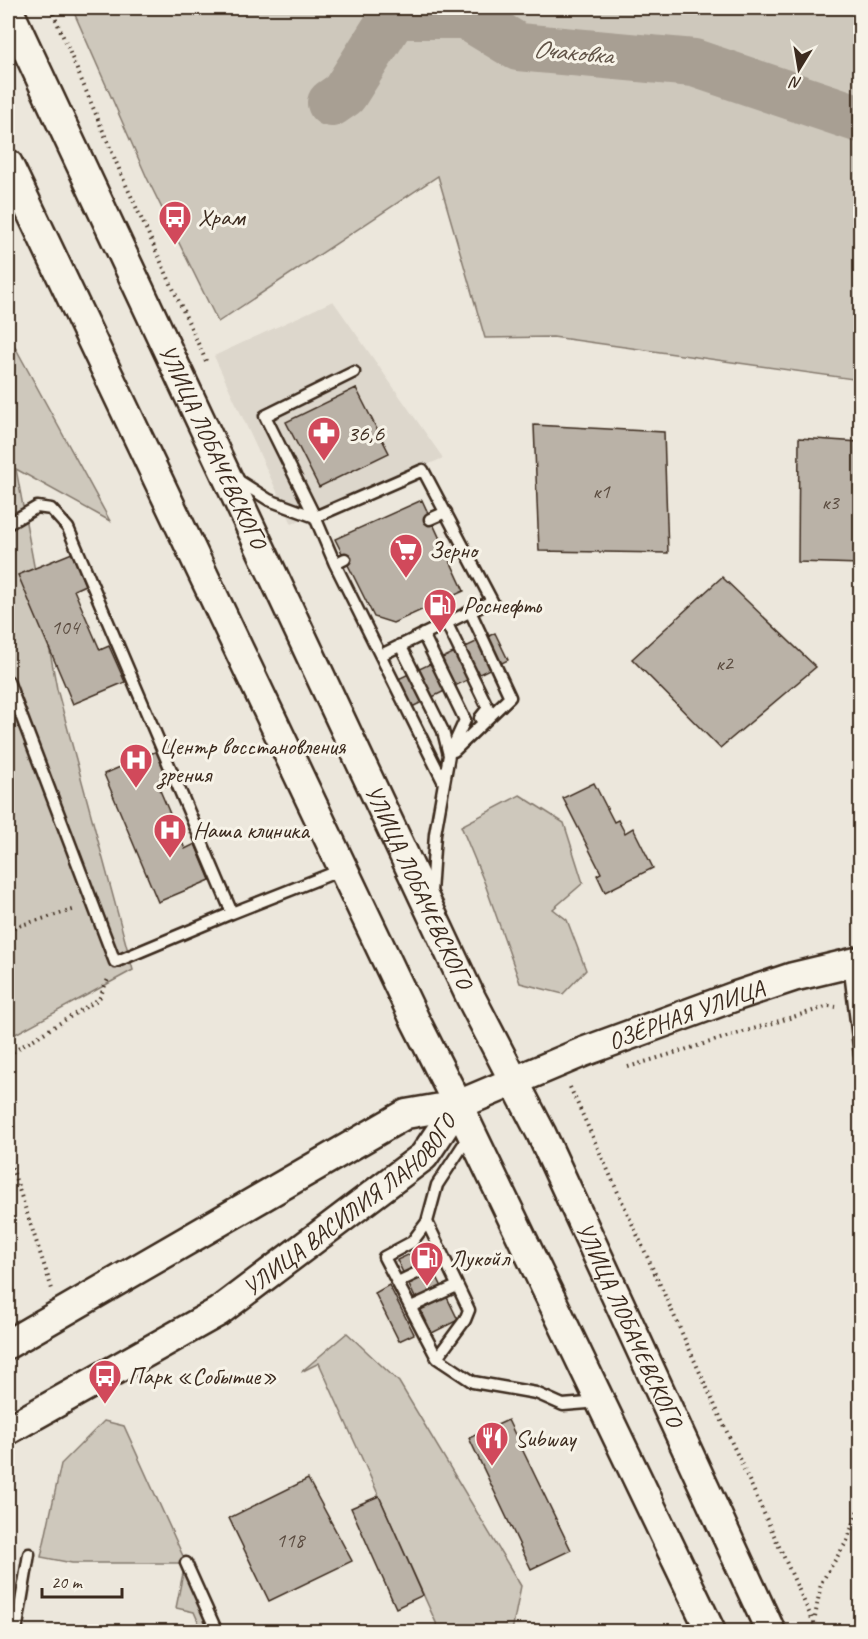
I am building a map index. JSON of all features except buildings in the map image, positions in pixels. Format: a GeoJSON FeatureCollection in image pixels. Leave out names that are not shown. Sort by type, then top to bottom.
{"type":"FeatureCollection","features":[{"type":"Feature","properties":{"kind":"main road","name":"УЛИЦА ЛОБАЧЕВСКОГО"},"geometry":{"type":"LineString","coordinates":[[8,9],[471,998],[541,1133],[771,1632]]}},
{"type":"Feature","properties":{"kind":"main road"},"geometry":{"type":"LineString","coordinates":[[8,164],[415,1020],[711,1632]]}},
{"type":"Feature","properties":{"kind":"main road","name":"ОЗЁРНАЯ УЛИЦА"},"geometry":{"type":"LineString","coordinates":[[458,1106],[584,1052],[736,996],[793,977],[855,962]]}},
{"type":"Feature","properties":{"kind":"main road","name":"УЛИЦА ВАСИЛИЯ ЛАНОВОГО"},"geometry":{"type":"LineString","coordinates":[[8,1344],[406,1114],[458,1106]]}},
{"type":"Feature","properties":{"kind":"main road","name":"УЛИЦА ВАСИЛИЯ ЛАНОВОГО"},"geometry":{"type":"LineString","coordinates":[[8,1430],[218,1312],[424,1156],[458,1106]]}},
{"type":"Feature","properties":{"kind":"lane"},"geometry":{"type":"LineString","coordinates":[[354,372],[265,416],[315,517],[334,564],[444,783]]}},
{"type":"Feature","properties":{"kind":"lane"},"geometry":{"type":"LineString","coordinates":[[223,471],[269,500],[315,517],[423,470],[492,602],[381,655]]}},
{"type":"Feature","properties":{"kind":"lane"},"geometry":{"type":"LineString","coordinates":[[8,524],[37,507],[51,510],[68,528],[232,913]]}},
{"type":"Feature","properties":{"kind":"lane"},"geometry":{"type":"LineString","coordinates":[[430,519],[446,512]]}},
{"type":"Feature","properties":{"kind":"lane"},"geometry":{"type":"LineString","coordinates":[[334,564],[345,559]]}},
{"type":"Feature","properties":{"kind":"lane"},"geometry":{"type":"LineString","coordinates":[[449,755],[510,697],[470,611]]}},
{"type":"Feature","properties":{"kind":"lane"},"geometry":{"type":"LineString","coordinates":[[446,622],[488,708],[449,755]]}},
{"type":"Feature","properties":{"kind":"lane"},"geometry":{"type":"LineString","coordinates":[[423,634],[465,720],[449,755],[435,834],[430,911]]}},
{"type":"Feature","properties":{"kind":"lane"},"geometry":{"type":"LineString","coordinates":[[400,645],[443,731],[449,755]]}},
{"type":"Feature","properties":{"kind":"lane"},"geometry":{"type":"LineString","coordinates":[[8,681],[115,962],[343,869]]}},
{"type":"Feature","properties":{"kind":"lane"},"geometry":{"type":"LineString","coordinates":[[855,962],[855,1010],[861,1055]]}},
{"type":"Feature","properties":{"kind":"lane"},"geometry":{"type":"LineString","coordinates":[[470,1134],[437,1185],[427,1222],[412,1242],[384,1257],[437,1358],[473,1382],[536,1393],[563,1405],[601,1402]]}},
{"type":"Feature","properties":{"kind":"lane"},"geometry":{"type":"LineString","coordinates":[[427,1222],[469,1310],[465,1320],[437,1358]]}},
{"type":"Feature","properties":{"kind":"lane"},"geometry":{"type":"LineString","coordinates":[[398,1282],[444,1260]]}},
{"type":"Feature","properties":{"kind":"lane"},"geometry":{"type":"LineString","coordinates":[[411,1307],[457,1286]]}},
{"type":"Feature","properties":{"kind":"lane"},"geometry":{"type":"LineString","coordinates":[[16,1632],[29,1554]]}},
{"type":"Feature","properties":{"kind":"lane"},"geometry":{"type":"LineString","coordinates":[[186,1563],[217,1632]]}},
{"type":"Feature","properties":{"kind":"path"},"geometry":{"type":"LineString","coordinates":[[51,8],[122,176],[210,369]]}},
{"type":"Feature","properties":{"kind":"path"},"geometry":{"type":"LineString","coordinates":[[8,929],[92,904]]}},
{"type":"Feature","properties":{"kind":"path"},"geometry":{"type":"LineString","coordinates":[[8,1055],[99,999],[115,962]]}},
{"type":"Feature","properties":{"kind":"path"},"geometry":{"type":"LineString","coordinates":[[622,1069],[829,1006],[855,1010]]}},
{"type":"Feature","properties":{"kind":"path"},"geometry":{"type":"LineString","coordinates":[[569,1084],[818,1632]]}},
{"type":"Feature","properties":{"kind":"path"},"geometry":{"type":"LineString","coordinates":[[8,1156],[61,1314]]}},
{"type":"Feature","properties":{"kind":"path"},"geometry":{"type":"LineString","coordinates":[[814,1623],[821,1583],[847,1541],[861,1504]]}},
{"type":"Feature","properties":{"kind":"shaded area"},"geometry":{"type":"Polygon","coordinates":[[[72,8],[860,8],[860,380],[553,337],[485,338],[438,176],[218,322],[147,178],[72,8]]]}},
{"type":"Feature","properties":{"kind":"shaded area"},"geometry":{"type":"Polygon","coordinates":[[[333,301],[443,458],[292,524],[214,356],[333,301]]]}},
{"type":"Feature","properties":{"kind":"shaded area"},"geometry":{"type":"Polygon","coordinates":[[[8,334],[110,521],[16,469],[57,689],[133,970],[8,1038],[8,334]]]}},
{"type":"Feature","properties":{"kind":"shaded area"},"geometry":{"type":"Polygon","coordinates":[[[520,795],[564,823],[583,883],[553,909],[567,920],[586,970],[563,994],[520,983],[485,884],[461,826],[520,795]]]}},
{"type":"Feature","properties":{"kind":"shaded area"},"geometry":{"type":"Polygon","coordinates":[[[347,1333],[399,1382],[521,1586],[512,1631],[425,1631],[437,1625],[319,1363],[301,1372],[347,1333]]]}},
{"type":"Feature","properties":{"kind":"shaded area"},"geometry":{"type":"Polygon","coordinates":[[[104,1421],[124,1426],[217,1631],[196,1631],[198,1621],[194,1612],[176,1608],[185,1563],[72,1563],[41,1557],[61,1464],[104,1421]]]}},
{"type":"Feature","properties":{"kind":"waterway","name":"Очаковка"},"geometry":{"type":"LineString","coordinates":[[331,103],[344,94],[394,15],[465,15],[518,47],[694,63],[860,119]]}},
{"type":"Feature","properties":{"kind":"place","name":"Храм"},"geometry":{"type":"Point","coordinates":[175,246]}},
{"type":"Feature","properties":{"kind":"place","name":"36,6"},"geometry":{"type":"Point","coordinates":[324,462]}},
{"type":"Feature","properties":{"kind":"place","name":"Зерно"},"geometry":{"type":"Point","coordinates":[406,579]}},
{"type":"Feature","properties":{"kind":"place","name":"Роснефть"},"geometry":{"type":"Point","coordinates":[440,634]}},
{"type":"Feature","properties":{"kind":"place","name":"Центр восстановления зрения"},"geometry":{"type":"Point","coordinates":[136,789]}},
{"type":"Feature","properties":{"kind":"place","name":"Наша клиника"},"geometry":{"type":"Point","coordinates":[170,859]}},
{"type":"Feature","properties":{"kind":"place","name":"Лукойл"},"geometry":{"type":"Point","coordinates":[427,1287]}},
{"type":"Feature","properties":{"kind":"place","name":"Парк «Событие»"},"geometry":{"type":"Point","coordinates":[105,1405]}},
{"type":"Feature","properties":{"kind":"place","name":"Subway"},"geometry":{"type":"Point","coordinates":[492,1467]}}]}
